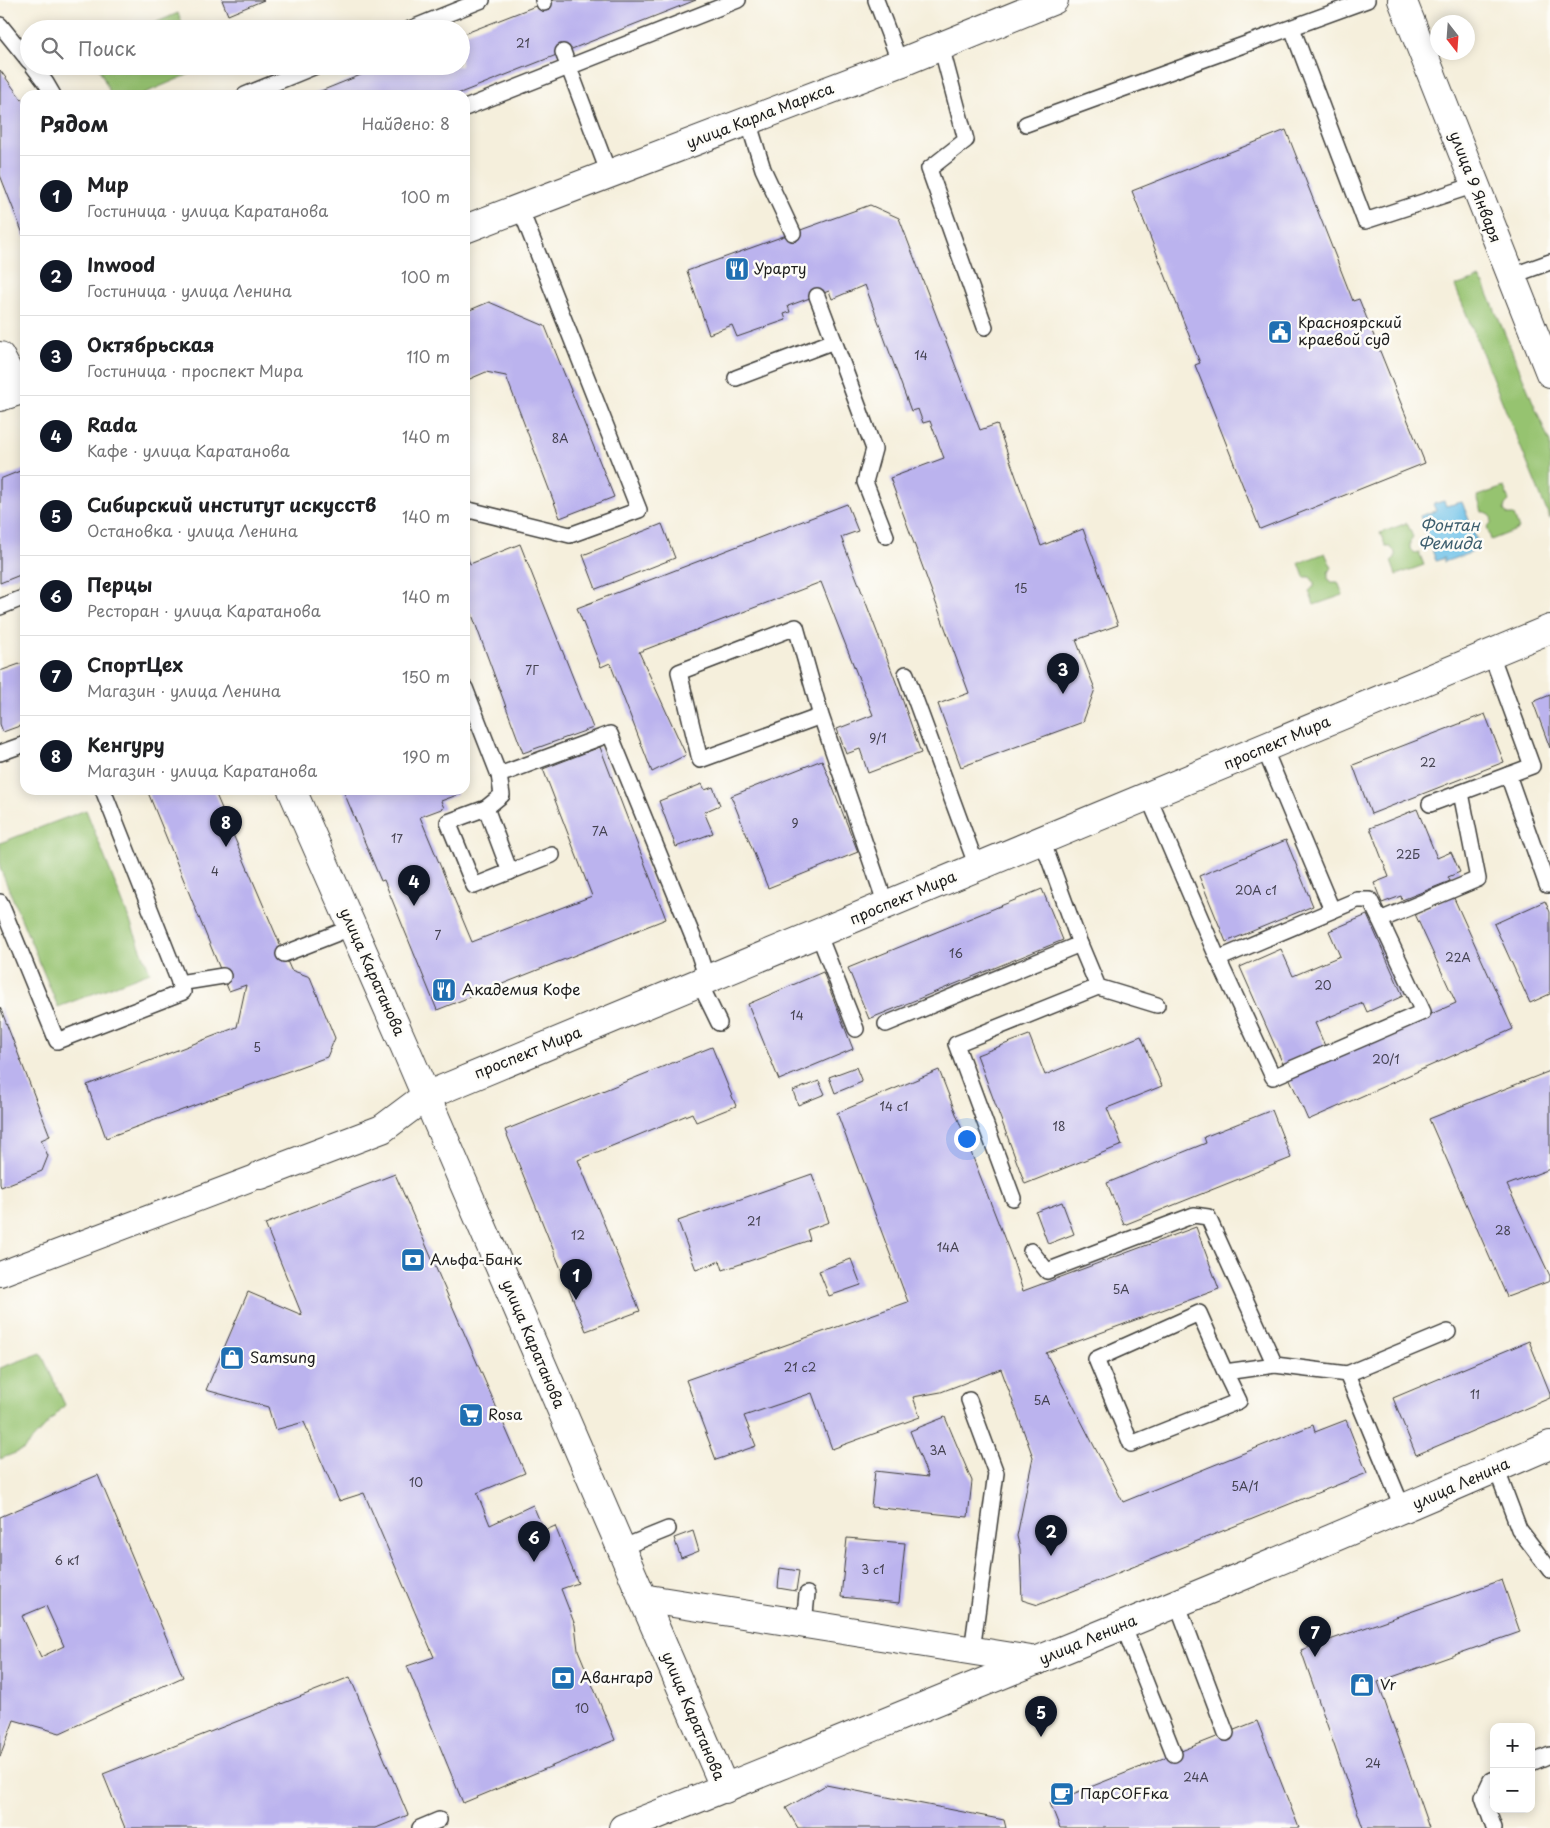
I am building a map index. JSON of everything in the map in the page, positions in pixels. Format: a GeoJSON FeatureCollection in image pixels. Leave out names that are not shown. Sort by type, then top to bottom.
{"type":"FeatureCollection","features":[{"type":"Feature","properties":{"kind":"main road","name":"улица Карла Маркса"},"geometry":{"type":"LineString","coordinates":[[470,227],[900,63],[1054,0]]}},
{"type":"Feature","properties":{"kind":"main road","name":"улица 9 Января"},"geometry":{"type":"LineString","coordinates":[[1402,0],[1550,373]]}},
{"type":"Feature","properties":{"kind":"main road"},"geometry":{"type":"LineString","coordinates":[[0,356],[14,392]]}},
{"type":"Feature","properties":{"kind":"main road","name":"проспект Мира"},"geometry":{"type":"LineString","coordinates":[[261,1175],[382,1129],[426,1096],[1550,629]]}},
{"type":"Feature","properties":{"kind":"main road","name":"улица Каратанова"},"geometry":{"type":"LineString","coordinates":[[294,795],[725,1789]]}},
{"type":"Feature","properties":{"kind":"main road","name":"улица Ленина"},"geometry":{"type":"LineString","coordinates":[[623,1828],[725,1789],[1037,1661],[1404,1509],[1550,1445]]}},
{"type":"Feature","properties":{"kind":"main road"},"geometry":{"type":"LineString","coordinates":[[642,1598],[1037,1661]]}},
{"type":"Feature","properties":{"kind":"street"},"geometry":{"type":"LineString","coordinates":[[0,1274],[261,1175]]}},
{"type":"Feature","properties":{"kind":"lane"},"geometry":{"type":"LineString","coordinates":[[432,20],[482,0]]}},
{"type":"Feature","properties":{"kind":"lane"},"geometry":{"type":"LineString","coordinates":[[470,106],[738,0]]}},
{"type":"Feature","properties":{"kind":"lane"},"geometry":{"type":"LineString","coordinates":[[876,0],[900,63]]}},
{"type":"Feature","properties":{"kind":"lane"},"geometry":{"type":"LineString","coordinates":[[1026,124],[1367,0]]}},
{"type":"Feature","properties":{"kind":"lane"},"geometry":{"type":"LineString","coordinates":[[0,25],[20,50]]}},
{"type":"Feature","properties":{"kind":"lane"},"geometry":{"type":"LineString","coordinates":[[1292,28],[1365,221],[1475,185]]}},
{"type":"Feature","properties":{"kind":"lane"},"geometry":{"type":"LineString","coordinates":[[941,46],[966,140],[929,169],[985,327]]}},
{"type":"Feature","properties":{"kind":"lane"},"geometry":{"type":"LineString","coordinates":[[563,52],[609,174]]}},
{"type":"Feature","properties":{"kind":"lane"},"geometry":{"type":"LineString","coordinates":[[40,75],[50,90]]}},
{"type":"Feature","properties":{"kind":"lane"},"geometry":{"type":"LineString","coordinates":[[257,90],[294,75]]}},
{"type":"Feature","properties":{"kind":"lane"},"geometry":{"type":"LineString","coordinates":[[748,121],[763,168],[793,233]]}},
{"type":"Feature","properties":{"kind":"lane"},"geometry":{"type":"LineString","coordinates":[[470,510],[570,535],[639,510],[520,208]]}},
{"type":"Feature","properties":{"kind":"lane"},"geometry":{"type":"LineString","coordinates":[[1511,276],[1550,262]]}},
{"type":"Feature","properties":{"kind":"lane"},"geometry":{"type":"LineString","coordinates":[[817,296],[874,449],[865,482],[886,536]]}},
{"type":"Feature","properties":{"kind":"lane"},"geometry":{"type":"LineString","coordinates":[[736,378],[834,341]]}},
{"type":"Feature","properties":{"kind":"lane"},"geometry":{"type":"LineString","coordinates":[[0,607],[20,599]]}},
{"type":"Feature","properties":{"kind":"lane"},"geometry":{"type":"LineString","coordinates":[[821,716],[700,760],[679,672],[796,627],[821,716],[886,905]]}},
{"type":"Feature","properties":{"kind":"lane"},"geometry":{"type":"LineString","coordinates":[[1430,804],[1532,766],[1491,654]]}},
{"type":"Feature","properties":{"kind":"lane"},"geometry":{"type":"LineString","coordinates":[[906,674],[977,867]]}},
{"type":"Feature","properties":{"kind":"lane"},"geometry":{"type":"LineString","coordinates":[[470,701],[499,775],[502,795],[486,808],[448,822],[474,886],[552,856]]}},
{"type":"Feature","properties":{"kind":"lane"},"geometry":{"type":"LineString","coordinates":[[499,775],[610,734],[694,942],[703,981],[719,1024]]}},
{"type":"Feature","properties":{"kind":"lane"},"geometry":{"type":"LineString","coordinates":[[0,753],[20,746]]}},
{"type":"Feature","properties":{"kind":"lane"},"geometry":{"type":"LineString","coordinates":[[1264,748],[1332,910]]}},
{"type":"Feature","properties":{"kind":"lane"},"geometry":{"type":"LineString","coordinates":[[1508,775],[1547,885],[1550,885]]}},
{"type":"Feature","properties":{"kind":"lane"},"geometry":{"type":"LineString","coordinates":[[1380,920],[1478,879],[1461,793]]}},
{"type":"Feature","properties":{"kind":"lane"},"geometry":{"type":"LineString","coordinates":[[0,902],[57,1041],[183,992],[104,795]]}},
{"type":"Feature","properties":{"kind":"lane"},"geometry":{"type":"LineString","coordinates":[[1148,796],[1218,959],[1272,1077],[1423,1012],[1370,900],[1357,900],[1218,959]]}},
{"type":"Feature","properties":{"kind":"lane"},"geometry":{"type":"LineString","coordinates":[[486,808],[510,872]]}},
{"type":"Feature","properties":{"kind":"lane"},"geometry":{"type":"LineString","coordinates":[[1042,840],[1080,944],[1098,987]]}},
{"type":"Feature","properties":{"kind":"lane"},"geometry":{"type":"LineString","coordinates":[[284,954],[352,928]]}},
{"type":"Feature","properties":{"kind":"lane"},"geometry":{"type":"LineString","coordinates":[[818,933],[856,1030]]}},
{"type":"Feature","properties":{"kind":"lane"},"geometry":{"type":"LineString","coordinates":[[886,1024],[1080,944]]}},
{"type":"Feature","properties":{"kind":"lane"},"geometry":{"type":"LineString","coordinates":[[179,983],[223,976]]}},
{"type":"Feature","properties":{"kind":"lane"},"geometry":{"type":"LineString","coordinates":[[1013,1198],[956,1044],[1098,987],[1157,1005]]}},
{"type":"Feature","properties":{"kind":"lane"},"geometry":{"type":"LineString","coordinates":[[1031,1251],[1047,1271],[1194,1216],[1208,1217],[1275,1365]]}},
{"type":"Feature","properties":{"kind":"lane"},"geometry":{"type":"LineString","coordinates":[[1200,1313],[1225,1372],[1239,1401],[1131,1444],[1096,1359],[1200,1313]]}},
{"type":"Feature","properties":{"kind":"lane"},"geometry":{"type":"LineString","coordinates":[[1225,1372],[1275,1365],[1347,1374],[1448,1332]]}},
{"type":"Feature","properties":{"kind":"lane"},"geometry":{"type":"LineString","coordinates":[[1347,1374],[1404,1509]]}},
{"type":"Feature","properties":{"kind":"lane"},"geometry":{"type":"LineString","coordinates":[[969,1400],[996,1473],[972,1651]]}},
{"type":"Feature","properties":{"kind":"lane"},"geometry":{"type":"LineString","coordinates":[[1496,1468],[1519,1529],[1550,1570]]}},
{"type":"Feature","properties":{"kind":"lane"},"geometry":{"type":"LineString","coordinates":[[621,1548],[668,1529]]}},
{"type":"Feature","properties":{"kind":"lane"},"geometry":{"type":"LineString","coordinates":[[804,1624],[807,1594]]}},
{"type":"Feature","properties":{"kind":"lane"},"geometry":{"type":"LineString","coordinates":[[1177,1603],[1226,1733]]}},
{"type":"Feature","properties":{"kind":"lane"},"geometry":{"type":"LineString","coordinates":[[1123,1625],[1174,1754]]}},
{"type":"Feature","properties":{"kind":"lane"},"geometry":{"type":"LineString","coordinates":[[1535,1761],[1550,1755]]}},
{"type":"Feature","properties":{"kind":"lane"},"geometry":{"type":"LineString","coordinates":[[1490,1782],[1483,1797],[1494,1828]]}},
{"type":"Feature","properties":{"kind":"lane"},"geometry":{"type":"LineString","coordinates":[[420,1828],[439,1820]]}},
{"type":"Feature","properties":{"kind":"green space"},"geometry":{"type":"Polygon","coordinates":[[[178,13],[181,20],[162,20],[178,13]]]}},
{"type":"Feature","properties":{"kind":"green space"},"geometry":{"type":"Polygon","coordinates":[[[102,75],[187,75],[152,90],[109,90],[102,75]]]}},
{"type":"Feature","properties":{"kind":"green space"},"geometry":{"type":"Polygon","coordinates":[[[1479,278],[1485,286],[1550,443],[1550,519],[1455,286],[1479,278]]]}},
{"type":"Feature","properties":{"kind":"green space"},"geometry":{"type":"Polygon","coordinates":[[[1504,487],[1509,501],[1505,505],[1504,510],[1508,515],[1514,515],[1519,529],[1491,540],[1487,527],[1491,523],[1491,517],[1487,512],[1482,512],[1477,496],[1504,487]]]}},
{"type":"Feature","properties":{"kind":"green space"},"geometry":{"type":"Polygon","coordinates":[[[1407,523],[1413,537],[1410,541],[1410,549],[1414,553],[1419,552],[1424,565],[1396,575],[1391,561],[1395,558],[1395,552],[1390,547],[1386,547],[1380,533],[1407,523]]]}},
{"type":"Feature","properties":{"kind":"green space"},"geometry":{"type":"Polygon","coordinates":[[[1325,553],[1332,568],[1328,572],[1328,579],[1331,582],[1338,582],[1343,595],[1314,605],[1309,591],[1314,586],[1314,582],[1310,577],[1304,577],[1299,563],[1325,553]]]}},
{"type":"Feature","properties":{"kind":"green space"},"geometry":{"type":"Polygon","coordinates":[[[86,810],[150,972],[58,1007],[0,868],[0,843],[86,810]]]}},
{"type":"Feature","properties":{"kind":"green space"},"geometry":{"type":"Polygon","coordinates":[[[41,1353],[65,1405],[23,1450],[0,1459],[0,1368],[41,1353]]]}},
{"type":"Feature","properties":{"kind":"water","name":"Фонтан Фемида"},"geometry":{"type":"Polygon","coordinates":[[[1444,501],[1446,506],[1462,502],[1479,546],[1471,549],[1473,552],[1444,562],[1444,558],[1436,561],[1420,516],[1436,511],[1433,504],[1444,501]]]}},
{"type":"Feature","properties":{"kind":"building"},"geometry":{"type":"Polygon","coordinates":[[[222,0],[264,0],[228,15],[222,0]]]}},
{"type":"Feature","properties":{"kind":"building"},"geometry":{"type":"Polygon","coordinates":[[[551,0],[696,0],[468,90],[323,90],[361,75],[470,75],[470,32],[551,0]]]}},
{"type":"Feature","properties":{"kind":"building"},"geometry":{"type":"Polygon","coordinates":[[[0,70],[20,97],[20,226],[0,175],[0,70]]]}},
{"type":"Feature","properties":{"kind":"building","name":"Красноярский краевой суд"},"geometry":{"type":"Polygon","coordinates":[[[1286,130],[1353,301],[1359,299],[1425,463],[1260,529],[1195,365],[1200,363],[1132,191],[1286,130]]]}},
{"type":"Feature","properties":{"kind":"building"},"geometry":{"type":"Polygon","coordinates":[[[870,205],[899,218],[980,430],[997,424],[1041,546],[1083,529],[1118,625],[1076,640],[1095,689],[1083,722],[961,767],[938,704],[969,693],[890,478],[944,458],[930,421],[923,423],[918,409],[911,411],[865,285],[832,299],[829,291],[788,306],[790,312],[784,314],[786,320],[737,337],[732,325],[709,334],[687,271],[870,205]]]}},
{"type":"Feature","properties":{"kind":"building"},"geometry":{"type":"Polygon","coordinates":[[[489,302],[545,326],[614,497],[560,518],[506,376],[486,372],[470,379],[470,310],[489,302]]]}},
{"type":"Feature","properties":{"kind":"building"},"geometry":{"type":"Polygon","coordinates":[[[20,471],[20,575],[0,583],[0,479],[20,471]]]}},
{"type":"Feature","properties":{"kind":"building"},"geometry":{"type":"Polygon","coordinates":[[[847,504],[858,531],[841,537],[921,753],[868,773],[860,749],[846,754],[837,729],[873,715],[821,582],[639,652],[686,755],[652,772],[610,663],[601,667],[577,608],[847,504]]]}},
{"type":"Feature","properties":{"kind":"building"},"geometry":{"type":"Polygon","coordinates":[[[662,524],[675,558],[596,589],[583,555],[662,524]]]}},
{"type":"Feature","properties":{"kind":"building"},"geometry":{"type":"Polygon","coordinates":[[[520,544],[593,728],[523,753],[470,612],[470,564],[520,544]]]}},
{"type":"Feature","properties":{"kind":"building"},"geometry":{"type":"Polygon","coordinates":[[[20,664],[20,726],[3,732],[0,724],[0,671],[20,664]]]}},
{"type":"Feature","properties":{"kind":"building"},"geometry":{"type":"Polygon","coordinates":[[[1550,695],[1550,748],[1533,702],[1550,695]]]}},
{"type":"Feature","properties":{"kind":"building"},"geometry":{"type":"Polygon","coordinates":[[[1485,714],[1504,762],[1371,814],[1353,765],[1485,714]]]}},
{"type":"Feature","properties":{"kind":"building"},"geometry":{"type":"Polygon","coordinates":[[[600,747],[666,919],[437,1010],[384,880],[381,881],[345,795],[457,795],[441,801],[444,808],[420,817],[472,942],[592,896],[543,769],[600,747]]]}},
{"type":"Feature","properties":{"kind":"building"},"geometry":{"type":"Polygon","coordinates":[[[822,760],[858,852],[768,888],[731,796],[822,760]]]}},
{"type":"Feature","properties":{"kind":"building"},"geometry":{"type":"Polygon","coordinates":[[[702,784],[705,790],[713,787],[720,805],[704,812],[713,833],[676,847],[659,801],[702,784]]]}},
{"type":"Feature","properties":{"kind":"building"},"geometry":{"type":"Polygon","coordinates":[[[149,795],[216,795],[291,970],[310,977],[335,1038],[327,1057],[106,1138],[87,1085],[237,1027],[246,985],[229,991],[149,795]]]}},
{"type":"Feature","properties":{"kind":"building"},"geometry":{"type":"Polygon","coordinates":[[[1417,809],[1437,858],[1451,852],[1460,872],[1448,877],[1450,881],[1402,900],[1401,896],[1382,903],[1374,883],[1389,877],[1370,828],[1417,809]]]}},
{"type":"Feature","properties":{"kind":"building"},"geometry":{"type":"Polygon","coordinates":[[[1286,840],[1313,906],[1226,942],[1199,876],[1286,840]]]}},
{"type":"Feature","properties":{"kind":"building"},"geometry":{"type":"Polygon","coordinates":[[[1042,889],[1063,940],[869,1019],[848,968],[1042,889]]]}},
{"type":"Feature","properties":{"kind":"building"},"geometry":{"type":"Polygon","coordinates":[[[1453,896],[1513,1029],[1308,1120],[1289,1077],[1456,1003],[1415,914],[1453,896]]]}},
{"type":"Feature","properties":{"kind":"building"},"geometry":{"type":"Polygon","coordinates":[[[1545,901],[1550,912],[1550,994],[1530,1003],[1494,924],[1545,901]]]}},
{"type":"Feature","properties":{"kind":"building"},"geometry":{"type":"Polygon","coordinates":[[[1367,915],[1403,996],[1367,1012],[1363,1003],[1315,1023],[1325,1046],[1283,1064],[1240,967],[1281,949],[1293,976],[1340,956],[1329,931],[1367,915]]]}},
{"type":"Feature","properties":{"kind":"building"},"geometry":{"type":"Polygon","coordinates":[[[823,972],[853,1049],[779,1080],[748,1004],[823,972]]]}},
{"type":"Feature","properties":{"kind":"building"},"geometry":{"type":"Polygon","coordinates":[[[0,1007],[50,1136],[41,1140],[48,1156],[42,1171],[1,1187],[0,1184],[0,1007]]]}},
{"type":"Feature","properties":{"kind":"building"},"geometry":{"type":"Polygon","coordinates":[[[1029,1035],[1045,1075],[1141,1036],[1162,1086],[1107,1108],[1122,1145],[1025,1184],[977,1055],[1029,1035]]]}},
{"type":"Feature","properties":{"kind":"building"},"geometry":{"type":"Polygon","coordinates":[[[712,1047],[736,1106],[696,1122],[692,1113],[578,1160],[640,1311],[586,1331],[505,1130],[712,1047]]]}},
{"type":"Feature","properties":{"kind":"building"},"geometry":{"type":"Polygon","coordinates":[[[856,1067],[862,1082],[835,1093],[829,1077],[856,1067]]]}},
{"type":"Feature","properties":{"kind":"building"},"geometry":{"type":"Polygon","coordinates":[[[939,1070],[1023,1291],[1196,1227],[1219,1289],[1046,1353],[1123,1502],[1313,1425],[1315,1432],[1346,1420],[1367,1473],[1038,1605],[1022,1600],[1020,1549],[1017,1536],[1033,1457],[1001,1369],[941,1392],[913,1397],[920,1417],[832,1449],[812,1393],[744,1416],[756,1446],[716,1460],[686,1380],[908,1302],[837,1113],[939,1070]]]}},
{"type":"Feature","properties":{"kind":"building"},"geometry":{"type":"Polygon","coordinates":[[[1550,1071],[1550,1169],[1507,1185],[1550,1276],[1550,1281],[1507,1297],[1429,1119],[1550,1071]]]}},
{"type":"Feature","properties":{"kind":"building"},"geometry":{"type":"Polygon","coordinates":[[[819,1081],[825,1094],[798,1105],[793,1091],[819,1081]]]}},
{"type":"Feature","properties":{"kind":"building"},"geometry":{"type":"Polygon","coordinates":[[[1272,1110],[1291,1158],[1124,1225],[1107,1183],[1206,1143],[1204,1137],[1272,1110]]]}},
{"type":"Feature","properties":{"kind":"building"},"geometry":{"type":"Polygon","coordinates":[[[395,1174],[525,1473],[477,1493],[490,1525],[533,1505],[544,1531],[555,1526],[578,1583],[561,1589],[575,1625],[578,1650],[615,1740],[463,1803],[407,1666],[434,1657],[364,1493],[339,1501],[304,1422],[275,1430],[268,1407],[206,1390],[248,1292],[302,1315],[265,1224],[395,1174]]]}},
{"type":"Feature","properties":{"kind":"building"},"geometry":{"type":"Polygon","coordinates":[[[812,1174],[829,1222],[807,1230],[810,1240],[723,1270],[720,1261],[696,1270],[678,1221],[812,1174]]]}},
{"type":"Feature","properties":{"kind":"building"},"geometry":{"type":"Polygon","coordinates":[[[1062,1202],[1074,1234],[1048,1244],[1036,1212],[1062,1202]]]}},
{"type":"Feature","properties":{"kind":"building"},"geometry":{"type":"Polygon","coordinates":[[[851,1259],[861,1285],[829,1296],[819,1271],[851,1259]]]}},
{"type":"Feature","properties":{"kind":"building"},"geometry":{"type":"Polygon","coordinates":[[[1529,1341],[1550,1393],[1550,1398],[1416,1455],[1393,1398],[1529,1341]]]}},
{"type":"Feature","properties":{"kind":"building"},"geometry":{"type":"Polygon","coordinates":[[[945,1417],[972,1481],[968,1517],[871,1507],[875,1471],[928,1477],[910,1431],[945,1417]]]}},
{"type":"Feature","properties":{"kind":"building"},"geometry":{"type":"Polygon","coordinates":[[[98,1475],[183,1677],[60,1733],[14,1720],[0,1757],[0,1517],[98,1475]],[[46,1606],[22,1616],[41,1657],[64,1646],[46,1606]]]}},
{"type":"Feature","properties":{"kind":"building"},"geometry":{"type":"Polygon","coordinates":[[[693,1531],[699,1551],[681,1558],[674,1538],[693,1531]]]}},
{"type":"Feature","properties":{"kind":"building"},"geometry":{"type":"Polygon","coordinates":[[[847,1538],[905,1543],[899,1603],[841,1597],[847,1538]]]}},
{"type":"Feature","properties":{"kind":"building"},"geometry":{"type":"Polygon","coordinates":[[[780,1568],[799,1571],[796,1591],[778,1588],[780,1568]]]}},
{"type":"Feature","properties":{"kind":"building"},"geometry":{"type":"Polygon","coordinates":[[[1502,1580],[1520,1632],[1378,1682],[1429,1828],[1363,1828],[1301,1650],[1502,1580]]]}},
{"type":"Feature","properties":{"kind":"building"},"geometry":{"type":"Polygon","coordinates":[[[350,1677],[408,1815],[376,1828],[125,1828],[103,1774],[350,1677]]]}},
{"type":"Feature","properties":{"kind":"building"},"geometry":{"type":"Polygon","coordinates":[[[1257,1721],[1299,1828],[1060,1828],[1050,1803],[1257,1721]]]}},
{"type":"Feature","properties":{"kind":"building"},"geometry":{"type":"Polygon","coordinates":[[[826,1785],[1004,1820],[1006,1828],[798,1828],[786,1808],[826,1785]]]}},
{"type":"Feature","properties":{"kind":"place","name":"Урарту"},"geometry":{"type":"Point","coordinates":[737,269]}},
{"type":"Feature","properties":{"kind":"place","name":"Красноярский краевой суд"},"geometry":{"type":"Point","coordinates":[1280,332]}},
{"type":"Feature","properties":{"kind":"place","name":"Октябрьская"},"geometry":{"type":"Point","coordinates":[1063,694]}},
{"type":"Feature","properties":{"kind":"place","name":"Кенгуру"},"geometry":{"type":"Point","coordinates":[226,847]}},
{"type":"Feature","properties":{"kind":"place","name":"Rada"},"geometry":{"type":"Point","coordinates":[414,906]}},
{"type":"Feature","properties":{"kind":"place","name":"Академия Кофе"},"geometry":{"type":"Point","coordinates":[444,990]}},
{"type":"Feature","properties":{"kind":"place","name":"Альфа-Банк"},"geometry":{"type":"Point","coordinates":[413,1260]}},
{"type":"Feature","properties":{"kind":"place","name":"Мир"},"geometry":{"type":"Point","coordinates":[576,1300]}},
{"type":"Feature","properties":{"kind":"place","name":"Samsung"},"geometry":{"type":"Point","coordinates":[232,1358]}},
{"type":"Feature","properties":{"kind":"place","name":"Rosa"},"geometry":{"type":"Point","coordinates":[471,1415]}},
{"type":"Feature","properties":{"kind":"place","name":"Inwood"},"geometry":{"type":"Point","coordinates":[1051,1556]}},
{"type":"Feature","properties":{"kind":"place","name":"Перцы"},"geometry":{"type":"Point","coordinates":[534,1562]}},
{"type":"Feature","properties":{"kind":"place","name":"СпортЦех"},"geometry":{"type":"Point","coordinates":[1315,1657]}},
{"type":"Feature","properties":{"kind":"place","name":"Авангард"},"geometry":{"type":"Point","coordinates":[563,1678]}},
{"type":"Feature","properties":{"kind":"place","name":"Vr"},"geometry":{"type":"Point","coordinates":[1362,1685]}},
{"type":"Feature","properties":{"kind":"place","name":"Сибирский институт искусств"},"geometry":{"type":"Point","coordinates":[1041,1737]}},
{"type":"Feature","properties":{"kind":"place","name":"ПарCOFFка"},"geometry":{"type":"Point","coordinates":[1062,1794]}}]}
